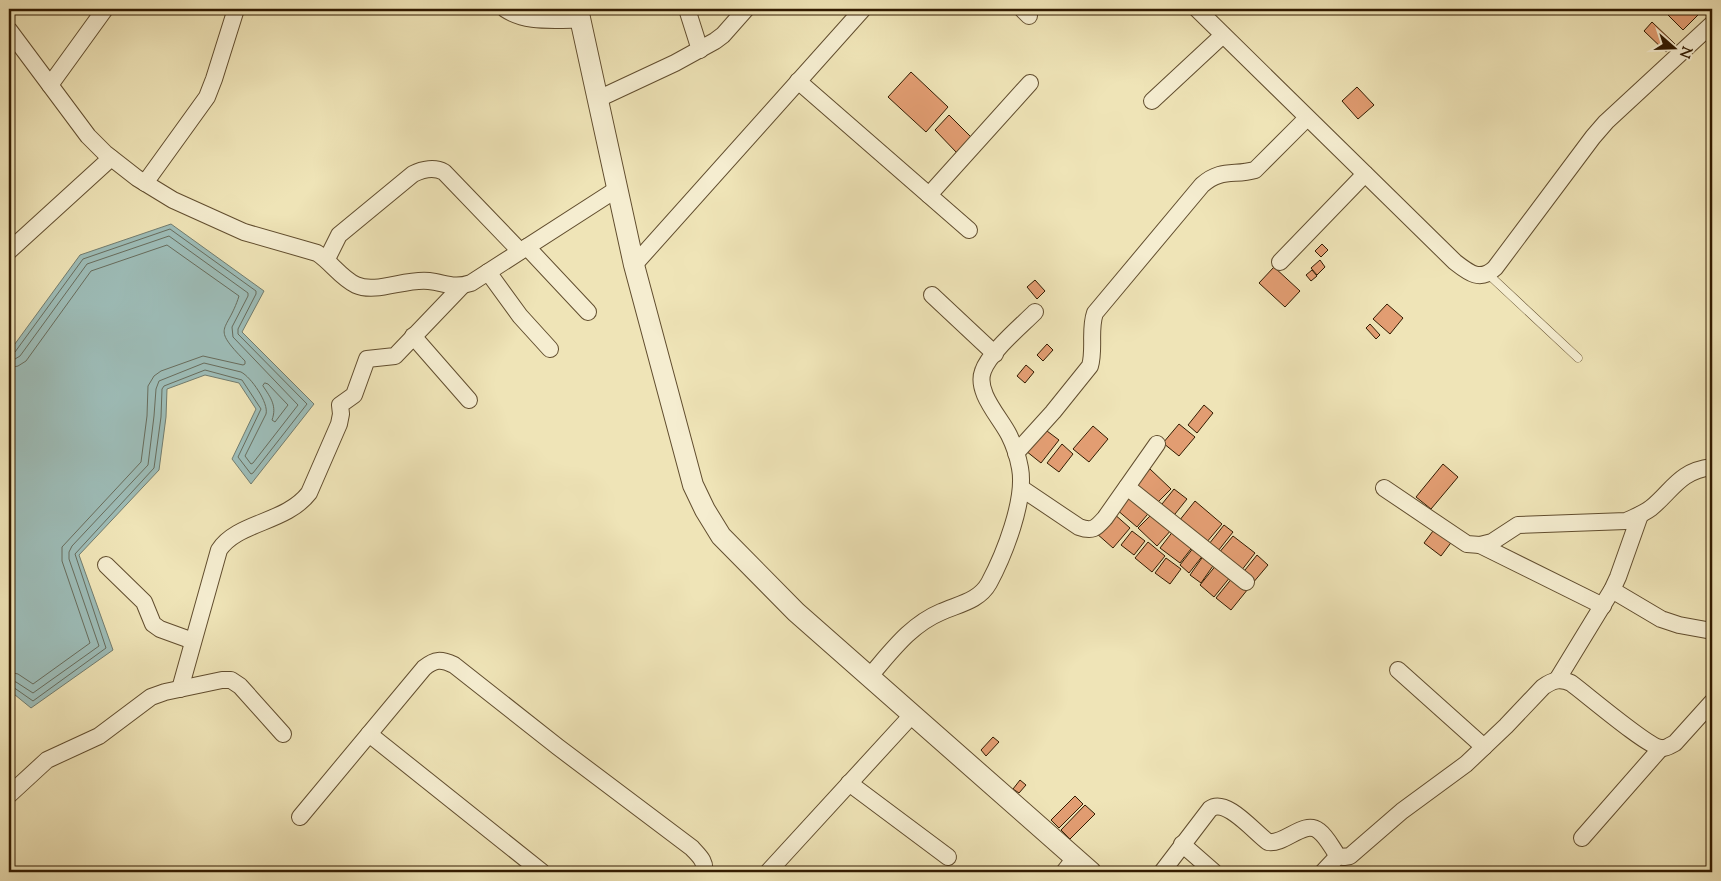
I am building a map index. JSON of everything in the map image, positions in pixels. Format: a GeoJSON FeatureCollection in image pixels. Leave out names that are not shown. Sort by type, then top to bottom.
{"type":"FeatureCollection","features":[{"type":"Feature","properties":{"kind":"street"},"geometry":{"type":"LineString","coordinates":[[50,85],[105,9]]}},
{"type":"Feature","properties":{"kind":"street"},"geometry":{"type":"LineString","coordinates":[[145,183],[207,97],[236,9]]}},
{"type":"Feature","properties":{"kind":"street"},"geometry":{"type":"LineString","coordinates":[[506,9],[526,19],[579,14],[634,264],[693,485],[705,510],[721,536],[796,612],[912,715],[1069,865],[1090,872]]}},
{"type":"Feature","properties":{"kind":"street"},"geometry":{"type":"LineString","coordinates":[[687,9],[700,50]]}},
{"type":"Feature","properties":{"kind":"street"},"geometry":{"type":"LineString","coordinates":[[598,99],[700,50],[723,35],[746,9]]}},
{"type":"Feature","properties":{"kind":"street"},"geometry":{"type":"LineString","coordinates":[[634,264],[863,9]]}},
{"type":"Feature","properties":{"kind":"street"},"geometry":{"type":"LineString","coordinates":[[1202,10],[1222,34],[1307,118],[1466,271],[1475,275],[1488,274],[1495,268],[1582,149],[1606,122],[1712,24]]}},
{"type":"Feature","properties":{"kind":"street"},"geometry":{"type":"LineString","coordinates":[[9,30],[88,136],[112,158],[145,183],[173,200],[244,232],[317,252],[355,285],[366,288],[414,281],[428,281],[451,286],[462,286],[471,283],[618,189]]}},
{"type":"Feature","properties":{"kind":"street"},"geometry":{"type":"LineString","coordinates":[[1152,101],[1222,34]]}},
{"type":"Feature","properties":{"kind":"street"},"geometry":{"type":"LineString","coordinates":[[798,81],[969,230]]}},
{"type":"Feature","properties":{"kind":"street"},"geometry":{"type":"LineString","coordinates":[[929,195],[1030,83]]}},
{"type":"Feature","properties":{"kind":"street"},"geometry":{"type":"LineString","coordinates":[[1016,453],[1053,412],[1090,366],[1095,313],[1202,185],[1218,174],[1245,173],[1255,170],[1307,118]]}},
{"type":"Feature","properties":{"kind":"street"},"geometry":{"type":"LineString","coordinates":[[9,251],[112,158]]}},
{"type":"Feature","properties":{"kind":"street"},"geometry":{"type":"LineString","coordinates":[[327,259],[339,235],[356,220],[413,174],[419,171],[435,169],[444,172],[588,312]]}},
{"type":"Feature","properties":{"kind":"street"},"geometry":{"type":"LineString","coordinates":[[1280,262],[1365,174]]}},
{"type":"Feature","properties":{"kind":"street"},"geometry":{"type":"LineString","coordinates":[[488,272],[524,322],[550,349]]}},
{"type":"Feature","properties":{"kind":"street"},"geometry":{"type":"LineString","coordinates":[[180,689],[219,550],[224,542],[294,508],[304,500],[309,493],[339,424],[340,405],[354,395],[368,359],[395,356],[462,286]]}},
{"type":"Feature","properties":{"kind":"street"},"geometry":{"type":"LineString","coordinates":[[932,295],[994,354]]}},
{"type":"Feature","properties":{"kind":"street"},"geometry":{"type":"LineString","coordinates":[[869,677],[905,635],[928,618],[981,595],[990,580],[1008,540],[1021,488],[1020,469],[1016,453],[1009,435],[984,393],[980,382],[983,371],[994,354],[1035,312]]}},
{"type":"Feature","properties":{"kind":"street"},"geometry":{"type":"LineString","coordinates":[[413,336],[469,400]]}},
{"type":"Feature","properties":{"kind":"street"},"geometry":{"type":"LineString","coordinates":[[1021,488],[1079,527],[1088,530],[1097,527],[1105,518],[1157,444]]}},
{"type":"Feature","properties":{"kind":"street"},"geometry":{"type":"LineString","coordinates":[[1384,488],[1468,544],[1480,545],[1492,542],[1518,525],[1626,520],[1640,515],[1650,508],[1676,482],[1692,471],[1712,467]]}},
{"type":"Feature","properties":{"kind":"street"},"geometry":{"type":"LineString","coordinates":[[1127,487],[1246,582]]}},
{"type":"Feature","properties":{"kind":"street"},"geometry":{"type":"LineString","coordinates":[[1558,680],[1612,590],[1640,515]]}},
{"type":"Feature","properties":{"kind":"street"},"geometry":{"type":"LineString","coordinates":[[1480,545],[1604,606]]}},
{"type":"Feature","properties":{"kind":"street"},"geometry":{"type":"LineString","coordinates":[[106,565],[144,602],[153,624],[160,629],[193,641]]}},
{"type":"Feature","properties":{"kind":"street"},"geometry":{"type":"LineString","coordinates":[[1612,590],[1661,619],[1712,632]]}},
{"type":"Feature","properties":{"kind":"street"},"geometry":{"type":"LineString","coordinates":[[300,817],[424,668],[434,660],[443,660],[454,665],[558,747],[692,848],[702,860],[705,867],[704,872]]}},
{"type":"Feature","properties":{"kind":"street"},"geometry":{"type":"LineString","coordinates":[[1398,670],[1484,747]]}},
{"type":"Feature","properties":{"kind":"street"},"geometry":{"type":"LineString","coordinates":[[9,796],[47,760],[99,736],[152,697],[180,689],[222,680],[232,680],[240,686],[283,734]]}},
{"type":"Feature","properties":{"kind":"street"},"geometry":{"type":"LineString","coordinates":[[1162,872],[1214,805],[1220,805],[1231,810],[1268,842],[1274,843],[1308,828],[1315,828],[1321,832],[1338,856],[1344,858],[1350,856],[1402,811],[1447,778],[1484,747],[1543,686],[1558,680],[1571,683],[1645,741],[1661,748],[1675,743],[1712,702]]}},
{"type":"Feature","properties":{"kind":"street"},"geometry":{"type":"LineString","coordinates":[[768,872],[912,715]]}},
{"type":"Feature","properties":{"kind":"street"},"geometry":{"type":"LineString","coordinates":[[370,734],[542,872]]}},
{"type":"Feature","properties":{"kind":"street"},"geometry":{"type":"LineString","coordinates":[[1582,838],[1661,748]]}},
{"type":"Feature","properties":{"kind":"street"},"geometry":{"type":"LineString","coordinates":[[849,783],[948,857]]}},
{"type":"Feature","properties":{"kind":"street"},"geometry":{"type":"LineString","coordinates":[[1182,844],[1214,872]]}},
{"type":"Feature","properties":{"kind":"street"},"geometry":{"type":"LineString","coordinates":[[1323,872],[1338,856]]}},
{"type":"Feature","properties":{"kind":"lane"},"geometry":{"type":"LineString","coordinates":[[1488,274],[1578,358]]}},
{"type":"Feature","properties":{"kind":"water"},"geometry":{"type":"Polygon","coordinates":[[[171,224],[264,291],[242,332],[314,404],[251,484],[232,459],[256,409],[239,383],[205,375],[167,389],[166,417],[159,470],[79,555],[113,650],[31,708],[9,690],[9,352],[80,255],[171,224]]]}},
{"type":"Feature","properties":{"kind":"building"},"geometry":{"type":"Polygon","coordinates":[[[1662,9],[1692,9],[1698,15],[1683,30],[1662,9]]]}},
{"type":"Feature","properties":{"kind":"building"},"geometry":{"type":"Polygon","coordinates":[[[1652,22],[1675,44],[1666,52],[1644,31],[1652,22]]]}},
{"type":"Feature","properties":{"kind":"building"},"geometry":{"type":"Polygon","coordinates":[[[911,72],[948,107],[926,132],[888,97],[911,72]]]}},
{"type":"Feature","properties":{"kind":"building"},"geometry":{"type":"Polygon","coordinates":[[[1357,87],[1374,105],[1358,119],[1342,101],[1357,87]]]}},
{"type":"Feature","properties":{"kind":"building"},"geometry":{"type":"Polygon","coordinates":[[[949,115],[972,138],[957,153],[935,130],[949,115]]]}},
{"type":"Feature","properties":{"kind":"building"},"geometry":{"type":"Polygon","coordinates":[[[1322,244],[1328,250],[1321,257],[1315,251],[1322,244]]]}},
{"type":"Feature","properties":{"kind":"building"},"geometry":{"type":"Polygon","coordinates":[[[1320,260],[1325,267],[1317,275],[1311,268],[1320,260]]]}},
{"type":"Feature","properties":{"kind":"building"},"geometry":{"type":"Polygon","coordinates":[[[1274,267],[1300,291],[1285,307],[1259,283],[1274,267]]]}},
{"type":"Feature","properties":{"kind":"building"},"geometry":{"type":"Polygon","coordinates":[[[1312,270],[1317,276],[1311,281],[1306,275],[1312,270]]]}},
{"type":"Feature","properties":{"kind":"building"},"geometry":{"type":"Polygon","coordinates":[[[1035,280],[1045,291],[1037,299],[1027,287],[1035,280]]]}},
{"type":"Feature","properties":{"kind":"building"},"geometry":{"type":"Polygon","coordinates":[[[1387,304],[1403,318],[1390,334],[1373,319],[1387,304]]]}},
{"type":"Feature","properties":{"kind":"building"},"geometry":{"type":"Polygon","coordinates":[[[1370,324],[1380,335],[1376,339],[1366,328],[1370,324]]]}},
{"type":"Feature","properties":{"kind":"building"},"geometry":{"type":"Polygon","coordinates":[[[1047,344],[1053,350],[1043,361],[1037,355],[1047,344]]]}},
{"type":"Feature","properties":{"kind":"building"},"geometry":{"type":"Polygon","coordinates":[[[1026,365],[1034,372],[1025,383],[1017,376],[1026,365]]]}},
{"type":"Feature","properties":{"kind":"building"},"geometry":{"type":"Polygon","coordinates":[[[1204,405],[1213,413],[1197,433],[1188,425],[1204,405]]]}},
{"type":"Feature","properties":{"kind":"building"},"geometry":{"type":"Polygon","coordinates":[[[1179,424],[1195,437],[1179,456],[1163,443],[1179,424]]]}},
{"type":"Feature","properties":{"kind":"building"},"geometry":{"type":"Polygon","coordinates":[[[1093,426],[1108,439],[1089,462],[1073,449],[1093,426]]]}},
{"type":"Feature","properties":{"kind":"building"},"geometry":{"type":"Polygon","coordinates":[[[1043,428],[1059,440],[1041,463],[1026,451],[1043,428]]]}},
{"type":"Feature","properties":{"kind":"building"},"geometry":{"type":"Polygon","coordinates":[[[1062,444],[1073,454],[1059,472],[1047,463],[1062,444]]]}},
{"type":"Feature","properties":{"kind":"building"},"geometry":{"type":"Polygon","coordinates":[[[1443,464],[1458,477],[1431,509],[1416,497],[1443,464]]]}},
{"type":"Feature","properties":{"kind":"building"},"geometry":{"type":"Polygon","coordinates":[[[1150,469],[1171,489],[1154,506],[1133,486],[1150,469]]]}},
{"type":"Feature","properties":{"kind":"building"},"geometry":{"type":"Polygon","coordinates":[[[1174,489],[1187,499],[1171,519],[1158,509],[1174,489]]]}},
{"type":"Feature","properties":{"kind":"building"},"geometry":{"type":"Polygon","coordinates":[[[1131,491],[1152,509],[1137,527],[1116,509],[1131,491]]]}},
{"type":"Feature","properties":{"kind":"building"},"geometry":{"type":"Polygon","coordinates":[[[1195,501],[1222,524],[1206,543],[1179,521],[1195,501]]]}},
{"type":"Feature","properties":{"kind":"building"},"geometry":{"type":"Polygon","coordinates":[[[1154,512],[1172,529],[1157,546],[1138,528],[1154,512]]]}},
{"type":"Feature","properties":{"kind":"building"},"geometry":{"type":"Polygon","coordinates":[[[1113,513],[1130,528],[1113,548],[1096,533],[1113,513]]]}},
{"type":"Feature","properties":{"kind":"building"},"geometry":{"type":"Polygon","coordinates":[[[1224,525],[1233,532],[1218,551],[1209,544],[1224,525]]]}},
{"type":"Feature","properties":{"kind":"building"},"geometry":{"type":"Polygon","coordinates":[[[1436,527],[1453,540],[1441,556],[1424,543],[1436,527]]]}},
{"type":"Feature","properties":{"kind":"building"},"geometry":{"type":"Polygon","coordinates":[[[1174,530],[1194,545],[1180,563],[1160,548],[1174,530]]]}},
{"type":"Feature","properties":{"kind":"building"},"geometry":{"type":"Polygon","coordinates":[[[1132,531],[1145,541],[1134,555],[1121,545],[1132,531]]]}},
{"type":"Feature","properties":{"kind":"building"},"geometry":{"type":"Polygon","coordinates":[[[1233,536],[1255,553],[1241,571],[1218,554],[1233,536]]]}},
{"type":"Feature","properties":{"kind":"building"},"geometry":{"type":"Polygon","coordinates":[[[1148,542],[1165,556],[1152,572],[1135,558],[1148,542]]]}},
{"type":"Feature","properties":{"kind":"building"},"geometry":{"type":"Polygon","coordinates":[[[1194,547],[1204,554],[1189,573],[1180,565],[1194,547]]]}},
{"type":"Feature","properties":{"kind":"building"},"geometry":{"type":"Polygon","coordinates":[[[1204,555],[1215,563],[1201,583],[1190,575],[1204,555]]]}},
{"type":"Feature","properties":{"kind":"building"},"geometry":{"type":"Polygon","coordinates":[[[1257,555],[1268,565],[1252,584],[1241,575],[1257,555]]]}},
{"type":"Feature","properties":{"kind":"building"},"geometry":{"type":"Polygon","coordinates":[[[1166,558],[1181,569],[1170,584],[1155,573],[1166,558]]]}},
{"type":"Feature","properties":{"kind":"building"},"geometry":{"type":"Polygon","coordinates":[[[1217,564],[1231,576],[1214,597],[1200,585],[1217,564]]]}},
{"type":"Feature","properties":{"kind":"building"},"geometry":{"type":"Polygon","coordinates":[[[1233,577],[1248,589],[1231,610],[1216,598],[1233,577]]]}},
{"type":"Feature","properties":{"kind":"building"},"geometry":{"type":"Polygon","coordinates":[[[993,737],[999,742],[986,756],[981,750],[993,737]]]}},
{"type":"Feature","properties":{"kind":"building"},"geometry":{"type":"Polygon","coordinates":[[[1020,780],[1026,785],[1019,793],[1013,789],[1020,780]]]}},
{"type":"Feature","properties":{"kind":"building"},"geometry":{"type":"Polygon","coordinates":[[[1075,796],[1083,804],[1059,828],[1051,820],[1075,796]]]}},
{"type":"Feature","properties":{"kind":"building"},"geometry":{"type":"Polygon","coordinates":[[[1085,805],[1095,814],[1070,839],[1061,830],[1085,805]]]}}]}
